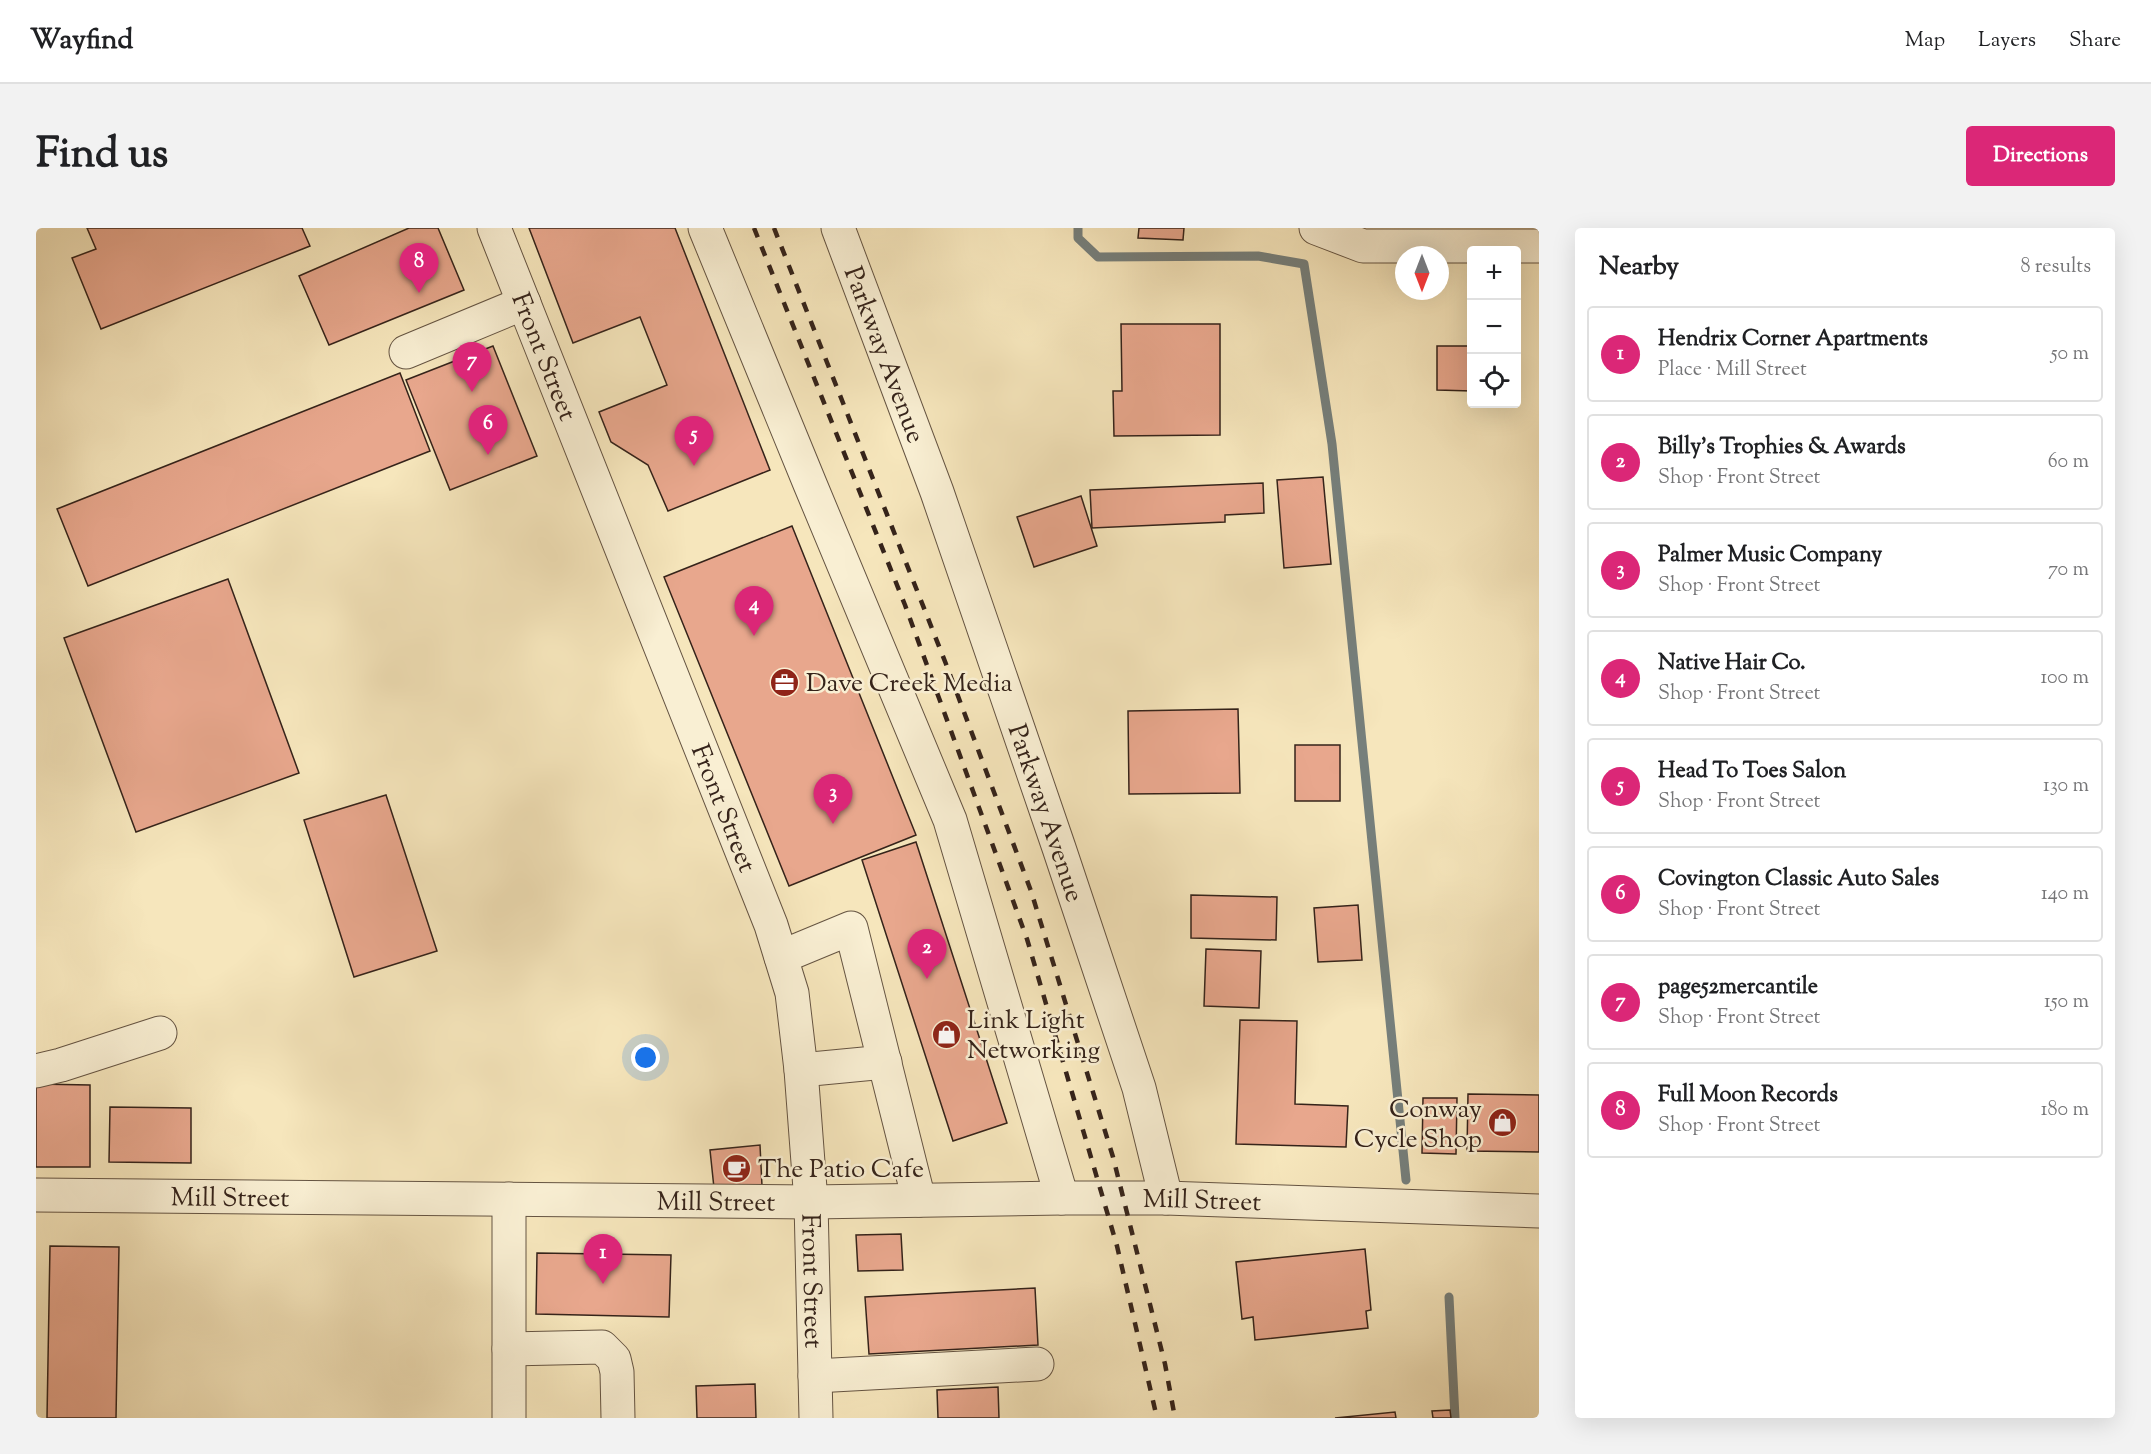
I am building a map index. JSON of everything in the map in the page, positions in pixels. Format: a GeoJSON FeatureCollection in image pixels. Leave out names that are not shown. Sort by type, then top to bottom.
{"type":"FeatureCollection","features":[{"type":"Feature","properties":{"kind":"street","name":"Front Street"},"geometry":{"type":"LineString","coordinates":[[494,228],[771,925],[792,993],[801,1070],[811,1202],[816,1418]]}},
{"type":"Feature","properties":{"kind":"street"},"geometry":{"type":"LineString","coordinates":[[705,228],[950,820],[1062,1198]]}},
{"type":"Feature","properties":{"kind":"street","name":"Parkway Avenue"},"geometry":{"type":"LineString","coordinates":[[838,228],[935,486],[1055,837],[1139,1088],[1166,1198]]}},
{"type":"Feature","properties":{"kind":"street"},"geometry":{"type":"LineString","coordinates":[[1316,228],[1363,246],[1539,246]]}},
{"type":"Feature","properties":{"kind":"street"},"geometry":{"type":"LineString","coordinates":[[406,352],[524,303]]}},
{"type":"Feature","properties":{"kind":"street"},"geometry":{"type":"LineString","coordinates":[[781,957],[851,928],[919,1200]]}},
{"type":"Feature","properties":{"kind":"street"},"geometry":{"type":"LineString","coordinates":[[36,1071],[160,1033]]}},
{"type":"Feature","properties":{"kind":"street"},"geometry":{"type":"LineString","coordinates":[[801,1070],[885,1062]]}},
{"type":"Feature","properties":{"kind":"street","name":"Mill Street"},"geometry":{"type":"LineString","coordinates":[[36,1195],[811,1202],[1166,1198],[1539,1211]]}},
{"type":"Feature","properties":{"kind":"street"},"geometry":{"type":"LineString","coordinates":[[509,1199],[509,1418]]}},
{"type":"Feature","properties":{"kind":"street"},"geometry":{"type":"LineString","coordinates":[[509,1349],[602,1347],[614,1359],[617,1372],[618,1418]]}},
{"type":"Feature","properties":{"kind":"street"},"geometry":{"type":"LineString","coordinates":[[815,1376],[1037,1364]]}},
{"type":"Feature","properties":{"kind":"building"},"geometry":{"type":"Polygon","coordinates":[[[87,228],[302,228],[310,246],[101,329],[72,258],[96,249],[87,228]]]}},
{"type":"Feature","properties":{"kind":"building"},"geometry":{"type":"Polygon","coordinates":[[[409,228],[438,228],[464,290],[329,345],[299,276],[409,228]]]}},
{"type":"Feature","properties":{"kind":"building"},"geometry":{"type":"Polygon","coordinates":[[[529,228],[675,228],[770,470],[668,511],[648,465],[611,442],[599,412],[667,385],[640,317],[573,343],[529,228]]]}},
{"type":"Feature","properties":{"kind":"building"},"geometry":{"type":"Polygon","coordinates":[[[1139,228],[1184,228],[1183,240],[1138,238],[1139,228]]]}},
{"type":"Feature","properties":{"kind":"building"},"geometry":{"type":"Polygon","coordinates":[[[1121,324],[1220,324],[1220,435],[1114,436],[1113,391],[1122,391],[1121,324]]]}},
{"type":"Feature","properties":{"kind":"building"},"geometry":{"type":"Polygon","coordinates":[[[493,346],[537,456],[450,490],[406,380],[493,346]]]}},
{"type":"Feature","properties":{"kind":"building"},"geometry":{"type":"Polygon","coordinates":[[[1437,346],[1467,346],[1467,391],[1437,390],[1437,346]]]}},
{"type":"Feature","properties":{"kind":"building"},"geometry":{"type":"Polygon","coordinates":[[[400,373],[430,451],[88,586],[57,509],[400,373]]]}},
{"type":"Feature","properties":{"kind":"building"},"geometry":{"type":"Polygon","coordinates":[[[1323,477],[1331,564],[1284,568],[1277,480],[1323,477]]]}},
{"type":"Feature","properties":{"kind":"building"},"geometry":{"type":"Polygon","coordinates":[[[1263,483],[1264,513],[1225,515],[1225,522],[1092,528],[1090,490],[1263,483]]]}},
{"type":"Feature","properties":{"kind":"building"},"geometry":{"type":"Polygon","coordinates":[[[1081,496],[1097,546],[1034,567],[1017,517],[1081,496]]]}},
{"type":"Feature","properties":{"kind":"building"},"geometry":{"type":"Polygon","coordinates":[[[792,526],[916,835],[789,886],[664,577],[792,526]]]}},
{"type":"Feature","properties":{"kind":"building"},"geometry":{"type":"Polygon","coordinates":[[[228,579],[299,773],[136,832],[64,638],[228,579]]]}},
{"type":"Feature","properties":{"kind":"building"},"geometry":{"type":"Polygon","coordinates":[[[1238,709],[1240,793],[1129,794],[1128,711],[1238,709]]]}},
{"type":"Feature","properties":{"kind":"building"},"geometry":{"type":"Polygon","coordinates":[[[1295,745],[1340,745],[1340,801],[1295,801],[1295,745]]]}},
{"type":"Feature","properties":{"kind":"building"},"geometry":{"type":"Polygon","coordinates":[[[386,795],[437,951],[354,977],[304,820],[386,795]]]}},
{"type":"Feature","properties":{"kind":"building"},"geometry":{"type":"Polygon","coordinates":[[[916,842],[1007,1123],[953,1141],[862,860],[916,842]]]}},
{"type":"Feature","properties":{"kind":"building"},"geometry":{"type":"Polygon","coordinates":[[[1191,895],[1277,897],[1276,940],[1191,938],[1191,895]]]}},
{"type":"Feature","properties":{"kind":"building"},"geometry":{"type":"Polygon","coordinates":[[[1358,905],[1362,960],[1318,962],[1314,908],[1358,905]]]}},
{"type":"Feature","properties":{"kind":"building"},"geometry":{"type":"Polygon","coordinates":[[[1206,949],[1261,951],[1259,1008],[1204,1006],[1206,949]]]}},
{"type":"Feature","properties":{"kind":"building"},"geometry":{"type":"Polygon","coordinates":[[[1240,1020],[1297,1021],[1295,1104],[1348,1106],[1346,1147],[1236,1144],[1240,1020]]]}},
{"type":"Feature","properties":{"kind":"building"},"geometry":{"type":"Polygon","coordinates":[[[36,1084],[90,1085],[90,1167],[36,1167],[36,1084]]]}},
{"type":"Feature","properties":{"kind":"building","name":"Conway Cycle Shop"},"geometry":{"type":"Polygon","coordinates":[[[1468,1094],[1539,1095],[1539,1152],[1467,1151],[1468,1094]]]}},
{"type":"Feature","properties":{"kind":"building"},"geometry":{"type":"Polygon","coordinates":[[[1423,1098],[1457,1098],[1456,1154],[1422,1153],[1423,1098]]]}},
{"type":"Feature","properties":{"kind":"building"},"geometry":{"type":"Polygon","coordinates":[[[110,1107],[191,1108],[191,1163],[109,1162],[110,1107]]]}},
{"type":"Feature","properties":{"kind":"building","name":"The Patio Cafe"},"geometry":{"type":"Polygon","coordinates":[[[760,1145],[762,1186],[714,1188],[710,1150],[760,1145]]]}},
{"type":"Feature","properties":{"kind":"building"},"geometry":{"type":"Polygon","coordinates":[[[901,1234],[903,1270],[858,1271],[856,1235],[901,1234]]]}},
{"type":"Feature","properties":{"kind":"building"},"geometry":{"type":"Polygon","coordinates":[[[50,1246],[119,1247],[116,1418],[47,1418],[50,1246]]]}},
{"type":"Feature","properties":{"kind":"building"},"geometry":{"type":"Polygon","coordinates":[[[1365,1249],[1371,1310],[1366,1311],[1368,1328],[1255,1340],[1253,1317],[1242,1319],[1236,1262],[1365,1249]]]}},
{"type":"Feature","properties":{"kind":"building"},"geometry":{"type":"Polygon","coordinates":[[[537,1253],[671,1255],[669,1317],[536,1314],[537,1253]]]}},
{"type":"Feature","properties":{"kind":"building"},"geometry":{"type":"Polygon","coordinates":[[[1035,1288],[1038,1345],[869,1354],[865,1297],[1035,1288]]]}},
{"type":"Feature","properties":{"kind":"building"},"geometry":{"type":"Polygon","coordinates":[[[755,1384],[756,1418],[697,1418],[696,1386],[755,1384]]]}},
{"type":"Feature","properties":{"kind":"building"},"geometry":{"type":"Polygon","coordinates":[[[998,1387],[999,1418],[938,1418],[937,1390],[998,1387]]]}},
{"type":"Feature","properties":{"kind":"building"},"geometry":{"type":"Polygon","coordinates":[[[1450,1410],[1451,1418],[1433,1418],[1432,1411],[1450,1410]]]}},
{"type":"Feature","properties":{"kind":"building"},"geometry":{"type":"Polygon","coordinates":[[[1395,1412],[1396,1418],[1335,1418],[1395,1412]]]}},
{"type":"Feature","properties":{"kind":"waterway"},"geometry":{"type":"LineString","coordinates":[[1078,228],[1078,238],[1098,257],[1258,256],[1304,264],[1332,444],[1406,1180]]}},
{"type":"Feature","properties":{"kind":"waterway"},"geometry":{"type":"LineString","coordinates":[[1449,1297],[1455,1418]]}},
{"type":"Feature","properties":{"kind":"railway"},"geometry":{"type":"LineString","coordinates":[[754,228],[905,605],[1027,939],[1117,1246],[1157,1418]]}},
{"type":"Feature","properties":{"kind":"railway"},"geometry":{"type":"LineString","coordinates":[[774,228],[946,664],[1031,891],[1113,1157],[1165,1364],[1175,1418]]}},
{"type":"Feature","properties":{"kind":"place","name":"Full Moon Records"},"geometry":{"type":"Point","coordinates":[419,293]}},
{"type":"Feature","properties":{"kind":"place","name":"page52mercantile"},"geometry":{"type":"Point","coordinates":[472,392]}},
{"type":"Feature","properties":{"kind":"place","name":"Covington Classic Auto Sales"},"geometry":{"type":"Point","coordinates":[488,455]}},
{"type":"Feature","properties":{"kind":"place","name":"Head To Toes Salon"},"geometry":{"type":"Point","coordinates":[694,466]}},
{"type":"Feature","properties":{"kind":"place","name":"Native Hair Co."},"geometry":{"type":"Point","coordinates":[754,636]}},
{"type":"Feature","properties":{"kind":"place","name":"Dave Creek Media"},"geometry":{"type":"Point","coordinates":[785,682]}},
{"type":"Feature","properties":{"kind":"place","name":"Palmer Music Company"},"geometry":{"type":"Point","coordinates":[833,824]}},
{"type":"Feature","properties":{"kind":"place","name":"Billy's Trophies & Awards"},"geometry":{"type":"Point","coordinates":[927,979]}},
{"type":"Feature","properties":{"kind":"place","name":"Link Light Networking"},"geometry":{"type":"Point","coordinates":[946,1034]}},
{"type":"Feature","properties":{"kind":"place","name":"Conway Cycle Shop"},"geometry":{"type":"Point","coordinates":[1503,1123]}},
{"type":"Feature","properties":{"kind":"place","name":"The Patio Cafe"},"geometry":{"type":"Point","coordinates":[737,1168]}},
{"type":"Feature","properties":{"kind":"place","name":"Hendrix Corner Apartments"},"geometry":{"type":"Point","coordinates":[603,1284]}}]}
